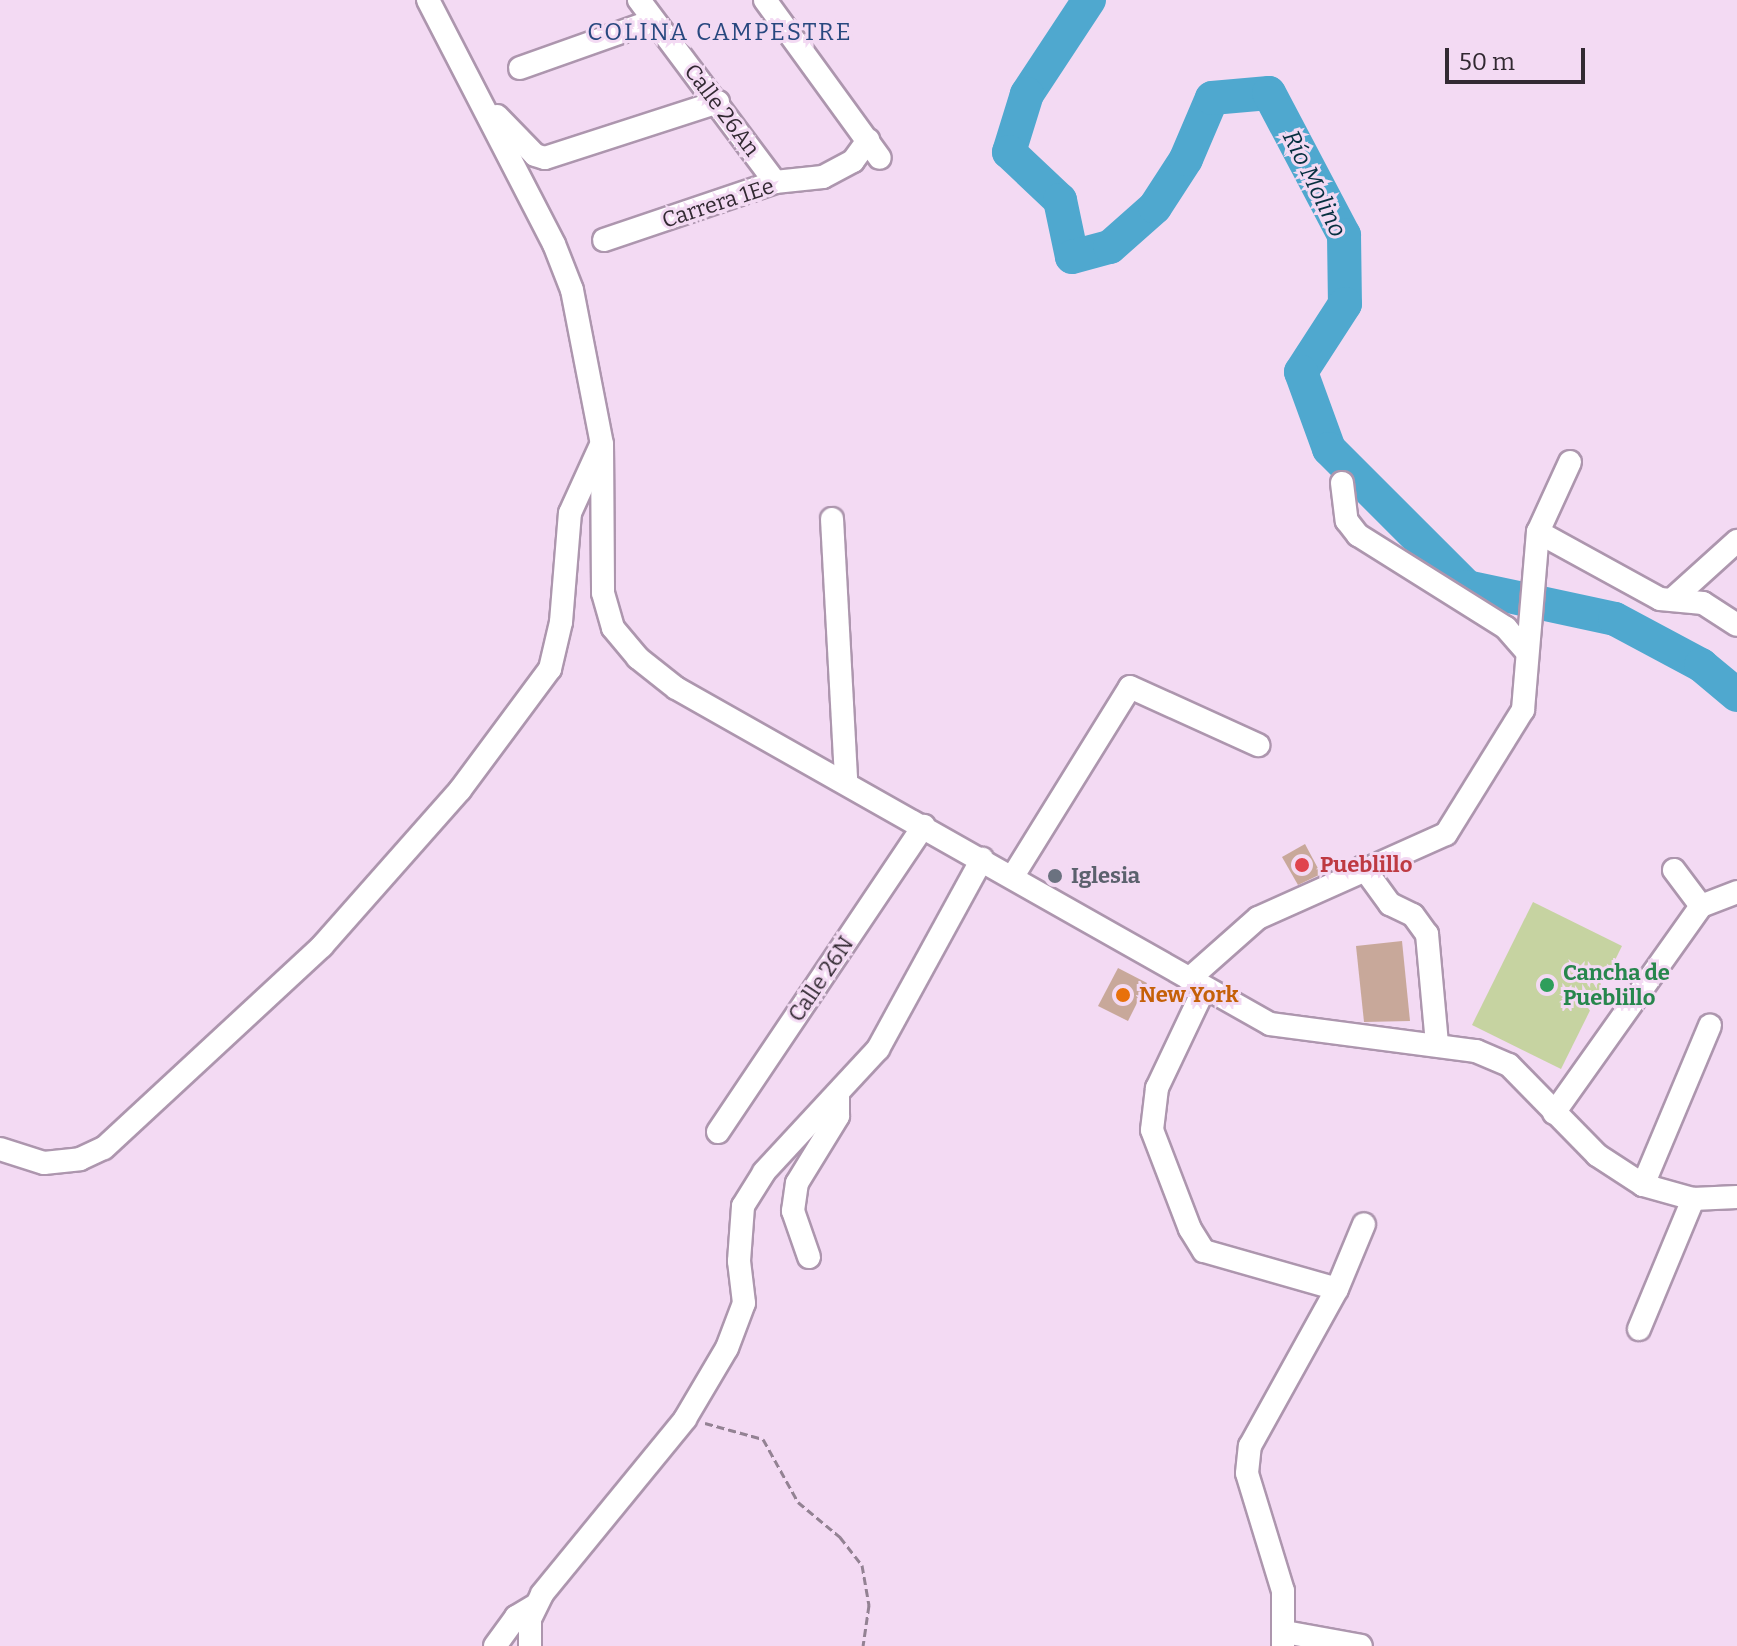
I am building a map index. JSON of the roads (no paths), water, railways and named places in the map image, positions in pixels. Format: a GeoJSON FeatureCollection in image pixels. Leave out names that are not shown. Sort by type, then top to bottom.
{"type":"FeatureCollection","features":[{"type":"Feature","properties":{"kind":"street"},"geometry":{"type":"LineString","coordinates":[[430,0],[572,290],[602,444],[603,593],[613,628],[638,658],[676,688],[846,780],[1270,1024],[1476,1051],[1509,1065],[1597,1155],[1643,1185],[1693,1199],[1737,1197]]}},
{"type":"Feature","properties":{"kind":"street","name":"Calle 26An"},"geometry":{"type":"LineString","coordinates":[[639,0],[775,182]]}},
{"type":"Feature","properties":{"kind":"street","name":"Carrera 1Ee"},"geometry":{"type":"LineString","coordinates":[[604,240],[775,182],[823,177],[874,149],[765,0]]}},
{"type":"Feature","properties":{"kind":"street"},"geometry":{"type":"LineString","coordinates":[[520,68],[653,21]]}},
{"type":"Feature","properties":{"kind":"street"},"geometry":{"type":"LineString","coordinates":[[480,97],[535,155],[545,158],[718,102]]}},
{"type":"Feature","properties":{"kind":"street"},"geometry":{"type":"LineString","coordinates":[[0,1149],[44,1163],[80,1159],[104,1148],[322,946],[460,790],[550,669],[561,622],[570,513],[602,444]]}},
{"type":"Feature","properties":{"kind":"street"},"geometry":{"type":"LineString","coordinates":[[1337,1289],[1204,1251],[1190,1229],[1152,1130],[1157,1088],[1196,984],[1258,918],[1363,867],[1446,834],[1523,710],[1525,650],[1532,612],[1538,532],[1570,462]]}},
{"type":"Feature","properties":{"kind":"street"},"geometry":{"type":"LineString","coordinates":[[1342,483],[1347,521],[1358,535],[1506,628],[1525,650]]}},
{"type":"Feature","properties":{"kind":"street"},"geometry":{"type":"LineString","coordinates":[[832,519],[846,780]]}},
{"type":"Feature","properties":{"kind":"street"},"geometry":{"type":"LineString","coordinates":[[1538,532],[1660,599],[1675,597],[1703,603],[1737,625]]}},
{"type":"Feature","properties":{"kind":"street"},"geometry":{"type":"LineString","coordinates":[[1675,597],[1737,541]]}},
{"type":"Feature","properties":{"kind":"street"},"geometry":{"type":"LineString","coordinates":[[1013,876],[1130,687],[1258,745]]}},
{"type":"Feature","properties":{"kind":"street","name":"Calle 26N"},"geometry":{"type":"LineString","coordinates":[[718,1132],[924,826]]}},
{"type":"Feature","properties":{"kind":"street"},"geometry":{"type":"LineString","coordinates":[[495,1646],[516,1617],[534,1606],[685,1419],[727,1348],[744,1303],[739,1261],[743,1206],[764,1172],[838,1097],[878,1049],[982,859]]}},
{"type":"Feature","properties":{"kind":"street"},"geometry":{"type":"LineString","coordinates":[[1363,867],[1390,904],[1413,915],[1427,934],[1437,1044]]}},
{"type":"Feature","properties":{"kind":"street"},"geometry":{"type":"LineString","coordinates":[[1674,870],[1701,906]]}},
{"type":"Feature","properties":{"kind":"street"},"geometry":{"type":"LineString","coordinates":[[1554,1113],[1701,906],[1737,892]]}},
{"type":"Feature","properties":{"kind":"street"},"geometry":{"type":"LineString","coordinates":[[1643,1185],[1710,1026]]}},
{"type":"Feature","properties":{"kind":"street"},"geometry":{"type":"LineString","coordinates":[[809,1257],[793,1211],[797,1183],[838,1116],[838,1097]]}},
{"type":"Feature","properties":{"kind":"street"},"geometry":{"type":"LineString","coordinates":[[1639,1329],[1693,1199]]}},
{"type":"Feature","properties":{"kind":"street"},"geometry":{"type":"LineString","coordinates":[[1361,1646],[1294,1640],[1283,1591],[1247,1473],[1250,1446],[1337,1289],[1364,1224]]}},
{"type":"Feature","properties":{"kind":"street"},"geometry":{"type":"LineString","coordinates":[[530,1646],[534,1606]]}},
{"type":"Feature","properties":{"kind":"waterway","name":"Río Molino"},"geometry":{"type":"LineString","coordinates":[[1089,0],[1027,94],[1009,152],[1060,200],[1072,257],[1110,247],[1155,207],[1186,159],[1212,98],[1269,93],[1344,235],[1345,304],[1301,372],[1329,449],[1467,587],[1615,619],[1701,665],[1737,695]]}},
{"type":"Feature","properties":{"kind":"place","name":"Pueblillo"},"geometry":{"type":"Point","coordinates":[1302,865]}},
{"type":"Feature","properties":{"kind":"place","name":"Iglesia"},"geometry":{"type":"Point","coordinates":[1055,876]}},
{"type":"Feature","properties":{"kind":"place","name":"Cancha de Pueblillo"},"geometry":{"type":"Point","coordinates":[1547,985]}},
{"type":"Feature","properties":{"kind":"place","name":"New York"},"geometry":{"type":"Point","coordinates":[1123,995]}},
{"type":"Feature","properties":{"kind":"district","name":"COLINA CAMPESTRE"},"geometry":{"type":"Point","coordinates":[720,33]}}]}
